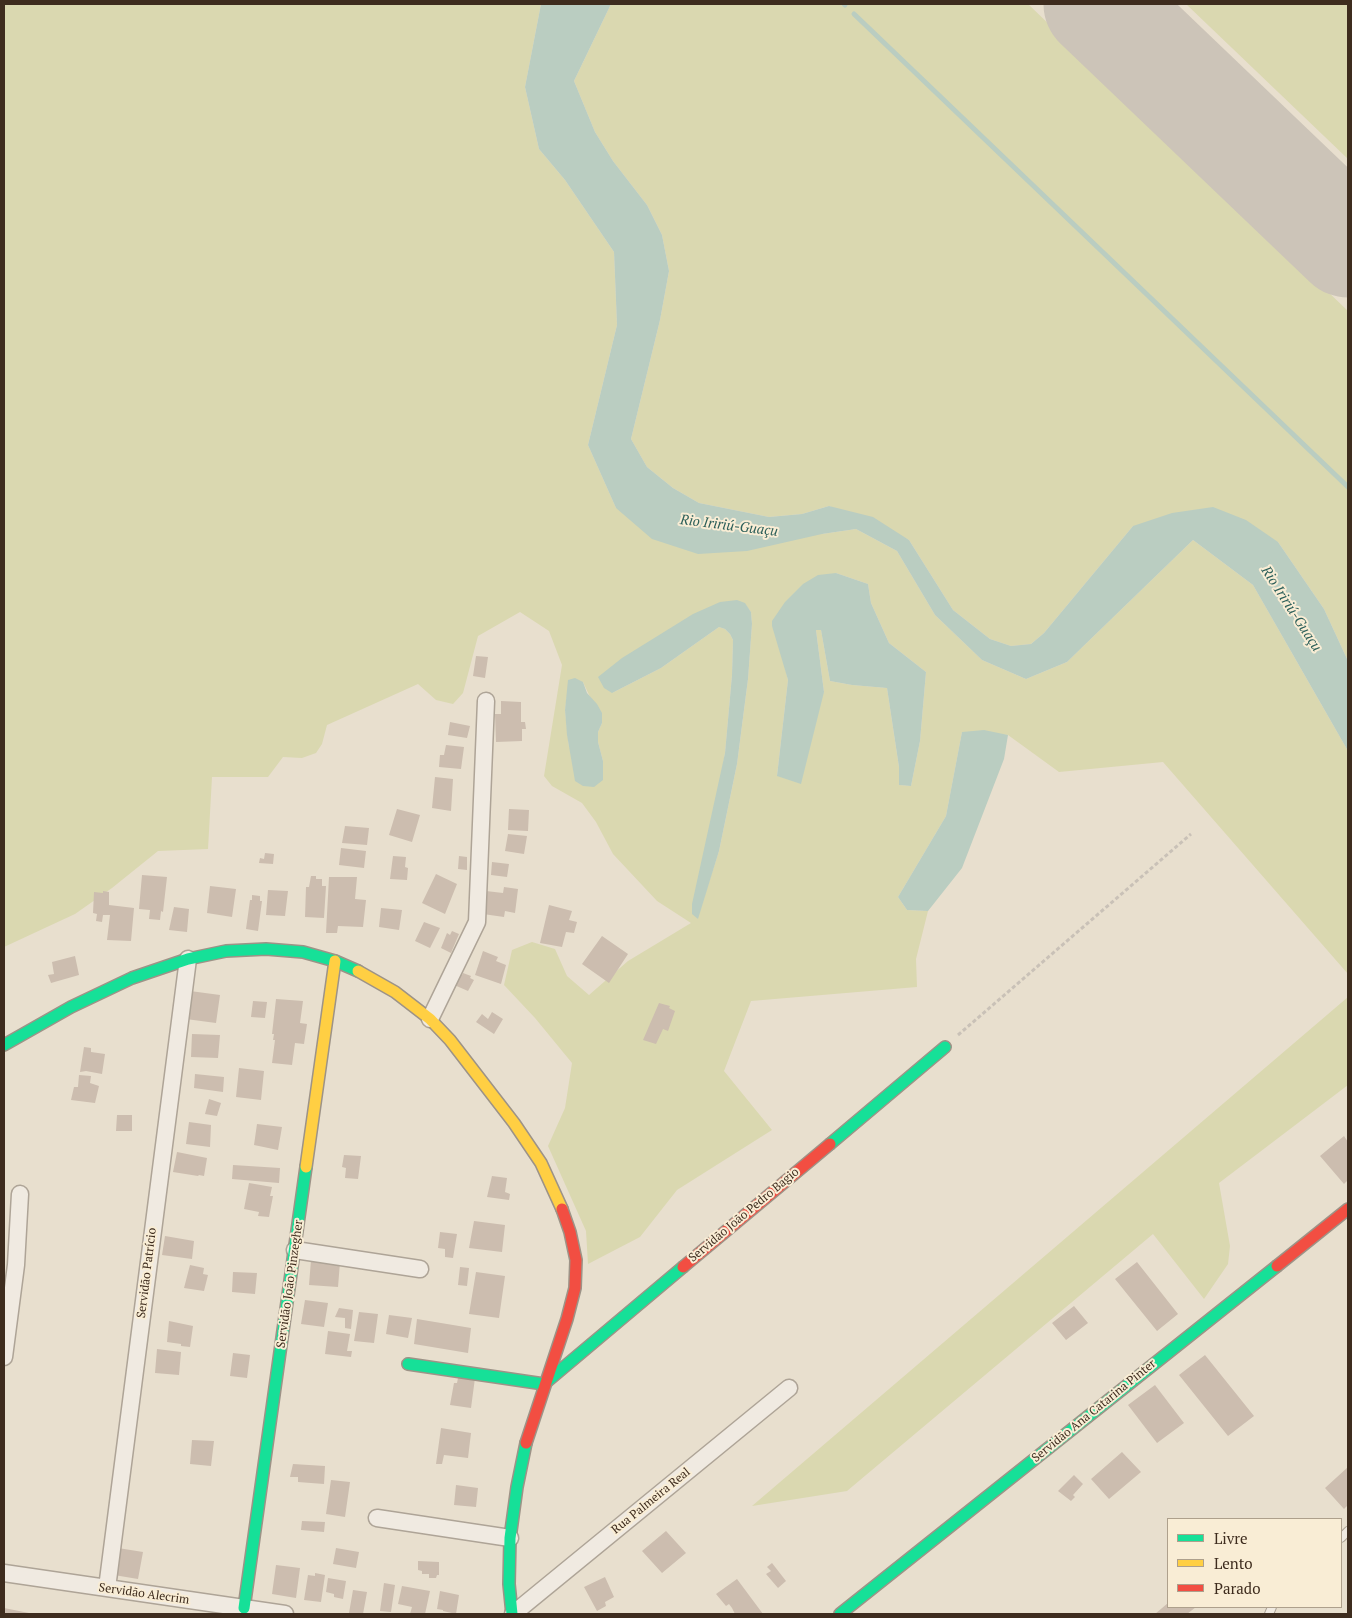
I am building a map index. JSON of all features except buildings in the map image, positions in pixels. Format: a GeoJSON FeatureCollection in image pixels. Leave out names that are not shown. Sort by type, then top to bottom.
{"type":"FeatureCollection","features":[{"type":"Feature","properties":{"kind":"street"},"geometry":{"type":"LineString","coordinates":[[430,1019],[476,922],[486,701]]}},
{"type":"Feature","properties":{"kind":"street"},"geometry":{"type":"LineString","coordinates":[[4,1045],[71,1007],[132,978],[188,958],[226,951],[266,949],[303,952],[335,961],[362,973],[395,992],[430,1019],[450,1040],[520,1131],[541,1164],[558,1199],[570,1232],[576,1260],[575,1288],[567,1319],[528,1433],[517,1487],[510,1538],[512,1614]]}},
{"type":"Feature","properties":{"kind":"street","name":"Servidão Patrício"},"geometry":{"type":"LineString","coordinates":[[107,1588],[188,958]]}},
{"type":"Feature","properties":{"kind":"street","name":"Servidão João Pinzegher"},"geometry":{"type":"LineString","coordinates":[[244,1608],[335,961]]}},
{"type":"Feature","properties":{"kind":"street","name":"Servidão João Pedro Bagio"},"geometry":{"type":"LineString","coordinates":[[544,1384],[944,1047]]}},
{"type":"Feature","properties":{"kind":"street"},"geometry":{"type":"LineString","coordinates":[[4,1357],[16,1265],[10,1244],[20,1194]]}},
{"type":"Feature","properties":{"kind":"street","name":"Servidão Ana Catarina Pinter"},"geometry":{"type":"LineString","coordinates":[[840,1614],[1348,1209]]}},
{"type":"Feature","properties":{"kind":"street"},"geometry":{"type":"LineString","coordinates":[[295,1250],[420,1269]]}},
{"type":"Feature","properties":{"kind":"street"},"geometry":{"type":"LineString","coordinates":[[408,1364],[544,1384]]}},
{"type":"Feature","properties":{"kind":"street","name":"Rua Palmeira Real"},"geometry":{"type":"LineString","coordinates":[[512,1614],[789,1388]]}},
{"type":"Feature","properties":{"kind":"street"},"geometry":{"type":"LineString","coordinates":[[378,1518],[510,1538]]}},
{"type":"Feature","properties":{"kind":"street","name":"Servidão Alecrim"},"geometry":{"type":"LineString","coordinates":[[4,1573],[285,1614]]}},
{"type":"Feature","properties":{"kind":"path"},"geometry":{"type":"LineString","coordinates":[[944,1047],[1192,834]]}},
{"type":"Feature","properties":{"kind":"shaded area"},"geometry":{"type":"Polygon","coordinates":[[[4,4],[541,4],[525,87],[539,149],[565,180],[614,252],[617,325],[588,445],[616,508],[822,534],[856,529],[897,551],[935,615],[982,660],[1026,679],[1067,662],[1193,540],[1253,585],[1348,751],[1348,974],[1163,762],[1059,772],[1008,735],[962,732],[946,816],[898,897],[907,910],[928,911],[916,959],[917,987],[751,1001],[724,1071],[772,1130],[677,1190],[640,1237],[588,1264],[586,1231],[548,1146],[565,1108],[572,1063],[535,1018],[504,985],[512,950],[532,942],[555,949],[567,976],[589,995],[628,961],[691,923],[657,901],[613,854],[596,822],[582,803],[552,786],[544,776],[562,665],[549,631],[520,612],[478,636],[463,693],[453,704],[436,700],[418,684],[327,725],[322,744],[316,753],[302,758],[283,757],[268,777],[212,777],[208,849],[158,851],[112,888],[75,914],[4,947],[4,4]],[[836,573],[785,668],[788,680],[777,776],[824,692],[816,630],[821,630],[830,681],[887,688],[899,767],[899,785],[911,786],[920,741],[926,672],[889,643],[871,603],[868,584],[836,573]],[[745,604],[612,693],[661,668],[719,627],[725,629],[733,640],[725,753],[697,919],[719,851],[737,764],[748,679],[752,624],[751,612],[745,604]],[[583,682],[567,696],[565,710],[569,747],[603,761],[598,742],[598,732],[602,723],[583,682]]]}},
{"type":"Feature","properties":{"kind":"shaded area"},"geometry":{"type":"Polygon","coordinates":[[[611,4],[1028,4],[1348,311],[1348,661],[1324,609],[1278,542],[1133,526],[1044,633],[1031,644],[1011,646],[990,639],[953,610],[909,540],[829,506],[802,514],[769,517],[699,503],[673,488],[647,467],[631,439],[660,320],[669,271],[662,235],[647,205],[613,161],[595,132],[574,81],[611,4]]]}},
{"type":"Feature","properties":{"kind":"shaded area"},"geometry":{"type":"Polygon","coordinates":[[[1186,4],[1348,4],[1348,159],[1186,4]]]}},
{"type":"Feature","properties":{"kind":"shaded area"},"geometry":{"type":"Polygon","coordinates":[[[1348,997],[1348,1085],[1219,1183],[1230,1246],[1228,1264],[1204,1299],[1153,1234],[847,1491],[752,1506],[1348,997]]]}},
{"type":"Feature","properties":{"kind":"water","name":"Rio Iririú-Guaçu"},"geometry":{"type":"Polygon","coordinates":[[[541,4],[611,4],[574,81],[595,132],[613,161],[647,205],[662,235],[669,271],[660,320],[631,439],[647,467],[673,488],[699,503],[769,517],[802,514],[829,506],[873,517],[909,540],[953,610],[990,639],[1011,646],[1031,644],[1044,633],[1133,526],[1172,513],[1213,507],[1246,520],[1278,542],[1324,609],[1348,661],[1348,751],[1253,585],[1193,540],[1067,662],[1026,679],[982,660],[935,615],[897,551],[856,529],[822,534],[747,551],[698,554],[652,539],[616,508],[588,445],[617,325],[614,252],[565,180],[539,149],[525,87],[541,4]]]}},
{"type":"Feature","properties":{"kind":"water"},"geometry":{"type":"Polygon","coordinates":[[[836,573],[868,584],[871,603],[889,643],[926,672],[920,741],[911,786],[899,785],[899,767],[887,688],[830,681],[821,630],[816,630],[824,692],[801,784],[777,776],[788,680],[772,621],[785,602],[803,584],[818,575],[836,573]]]}},
{"type":"Feature","properties":{"kind":"water"},"geometry":{"type":"Polygon","coordinates":[[[737,600],[745,603],[751,612],[752,624],[748,679],[737,764],[719,851],[698,919],[692,914],[692,904],[725,753],[733,640],[725,629],[719,627],[661,668],[612,693],[604,688],[598,677],[622,658],[693,614],[720,602],[737,600]]]}},
{"type":"Feature","properties":{"kind":"water"},"geometry":{"type":"Polygon","coordinates":[[[575,678],[583,682],[587,693],[602,713],[598,742],[603,761],[603,780],[594,787],[583,786],[575,781],[567,735],[565,710],[568,680],[575,678]]]}},
{"type":"Feature","properties":{"kind":"water"},"geometry":{"type":"Polygon","coordinates":[[[984,730],[1008,735],[1004,759],[962,868],[928,911],[907,910],[898,897],[946,816],[962,732],[984,730]]]}},
{"type":"Feature","properties":{"kind":"waterway"},"geometry":{"type":"LineString","coordinates":[[854,14],[1348,487]]}},
{"type":"Feature","properties":{"kind":"runway"},"geometry":{"type":"LineString","coordinates":[[1098,4],[1348,243]]}},
{"type":"Feature","properties":{"kind":"traffic: fast"},"geometry":{"type":"LineString","coordinates":[[4,1045],[71,1007],[132,978],[188,959],[226,951],[266,949],[303,952],[335,961],[358,971]]}},
{"type":"Feature","properties":{"kind":"traffic: fast"},"geometry":{"type":"LineString","coordinates":[[830,1144],[945,1047]]}},
{"type":"Feature","properties":{"kind":"traffic: fast"},"geometry":{"type":"LineString","coordinates":[[244,1608],[306,1167]]}},
{"type":"Feature","properties":{"kind":"traffic: fast"},"geometry":{"type":"LineString","coordinates":[[840,1614],[1277,1266]]}},
{"type":"Feature","properties":{"kind":"traffic: fast"},"geometry":{"type":"LineString","coordinates":[[408,1364],[544,1384],[683,1267]]}},
{"type":"Feature","properties":{"kind":"traffic: fast"},"geometry":{"type":"LineString","coordinates":[[512,1614],[509,1584],[510,1538],[517,1487],[526,1443]]}},
{"type":"Feature","properties":{"kind":"traffic: slow"},"geometry":{"type":"LineString","coordinates":[[306,1167],[335,961]]}},
{"type":"Feature","properties":{"kind":"traffic: slow"},"geometry":{"type":"LineString","coordinates":[[358,971],[395,992],[430,1019],[450,1040],[514,1123],[541,1163],[562,1209]]}},
{"type":"Feature","properties":{"kind":"traffic: jam"},"geometry":{"type":"LineString","coordinates":[[683,1267],[830,1144]]}},
{"type":"Feature","properties":{"kind":"traffic: jam"},"geometry":{"type":"LineString","coordinates":[[526,1443],[567,1319],[575,1288],[576,1260],[570,1232],[562,1209]]}},
{"type":"Feature","properties":{"kind":"traffic: jam"},"geometry":{"type":"LineString","coordinates":[[1277,1266],[1348,1209]]}}]}
